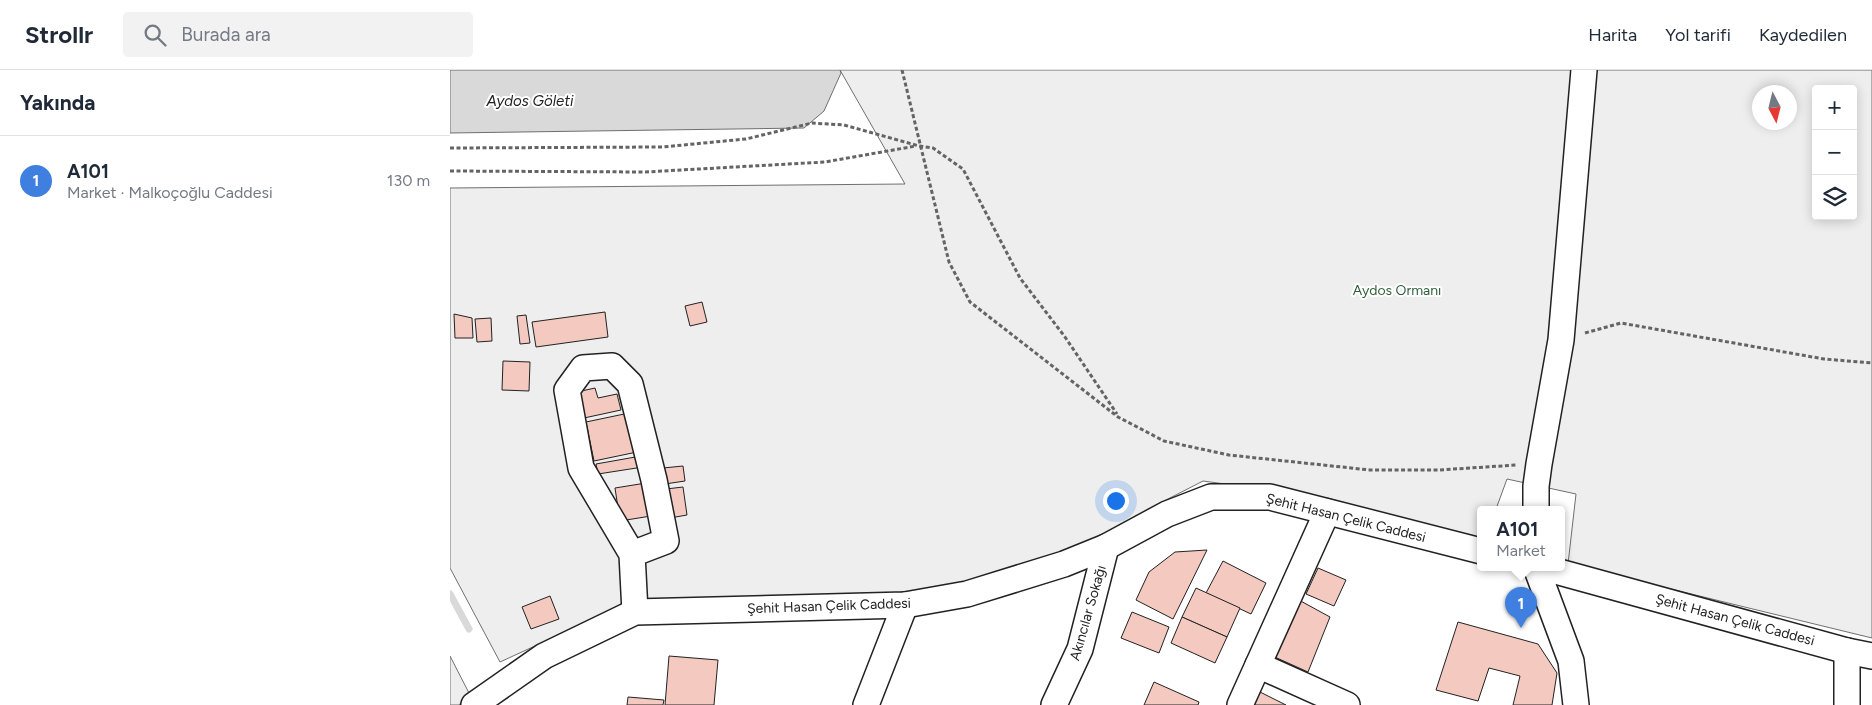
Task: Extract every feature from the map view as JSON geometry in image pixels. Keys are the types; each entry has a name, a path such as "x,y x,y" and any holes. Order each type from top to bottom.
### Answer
{"street":[{"path":"1536,506 1539,464 1561,340 1584,70"},
{"path":"632,554 666,541 654,480 630,384 612,366 583,368 567,390 581,468 632,554 635,612"},
{"name":"Şehit Hasan Çelik Caddesi","path":"476,704 544,656 635,612 906,605 966,594 1064,564 1106,547 1167,514 1211,497 1270,497 1477,550"},
{"path":"1240,705 1327,512"},
{"name":"Akıncılar Sokağı","path":"1054,705 1080,649 1106,547"},
{"path":"1537,571 1571,661 1576,705"},
{"name":"Şehit Hasan Çelik Caddesi","path":"1556,571 1847,651 1872,656"},
{"path":"866,705 906,605"},
{"path":"1847,651 1847,705"},
{"path":"1258,665 1347,705"}],"path":[{"path":"902,70 948,262 970,302 1118,417 1164,441 1238,456 1370,470 1439,470 1539,464"},
{"path":"450,148 662,147 746,139 812,123 844,125 919,146 933,148 963,169 1020,278 1065,337 1118,417"},
{"path":"450,171 645,172 825,162 919,146"},
{"path":"1561,340 1621,323 1824,359 1872,363"}],"green space":[{"name":"Aydos Ormanı","path":"840,70 1872,70 1872,638 1568,564 1576,494 1507,479 1497,506 1477,506 1477,541 1328,498 1203,481 1166,500 1101,541 1017,572 924,592 622,606 500,662 450,568 450,188 905,184"},
{"path":"450,656 469,693 459,705 450,705"}],"water":[{"name":"Aydos Göleti","path":"450,70 840,70 841,73 824,111 804,128 450,133"}],"building":[{"path":"702,302 707,322 690,326 685,306"},
{"path":"605,312 608,337 536,347 532,322"},
{"path":"454,314 472,318 473,338 455,338"},
{"path":"526,315 530,343 520,344 517,316"},
{"path":"491,318 492,341 477,342 475,319"},
{"path":"503,361 530,362 529,391 502,390"},
{"path":"595,388 598,398 617,394 621,410 584,418 577,392"},
{"path":"629,413 637,452 594,461 586,422"},
{"path":"641,456 643,467 598,474 596,464"},
{"path":"683,466 685,481 665,484 663,468"},
{"path":"646,483 651,516 620,521 615,488"},
{"path":"683,487 687,515 670,518 666,489"},
{"path":"1207,550 1173,619 1136,600 1149,572 1175,552"},
{"path":"1223,561 1266,583 1251,614 1206,593"},
{"path":"1318,568 1346,580 1334,606 1306,594"},
{"path":"1196,588 1240,608 1227,637 1182,617"},
{"path":"550,596 559,619 531,629 522,607"},
{"path":"1297,599 1330,617 1308,672 1268,654"},
{"path":"1132,612 1169,627 1159,653 1121,638"},
{"path":"1182,617 1227,637 1215,663 1171,643"},
{"path":"1458,622 1538,644 1557,673 1552,705 1513,705 1520,676 1489,668 1478,701 1436,690"},
{"path":"669,656 718,660 714,705 665,705"},
{"path":"1154,682 1199,702 1198,705 1144,705"},
{"path":"1256,690 1286,705 1249,705"},
{"path":"628,697 664,700 663,705 627,705"}],"waterway":[{"path":"450,594 469,629"}],"place":[{"name":"A101","path":"1521,628"}]}
